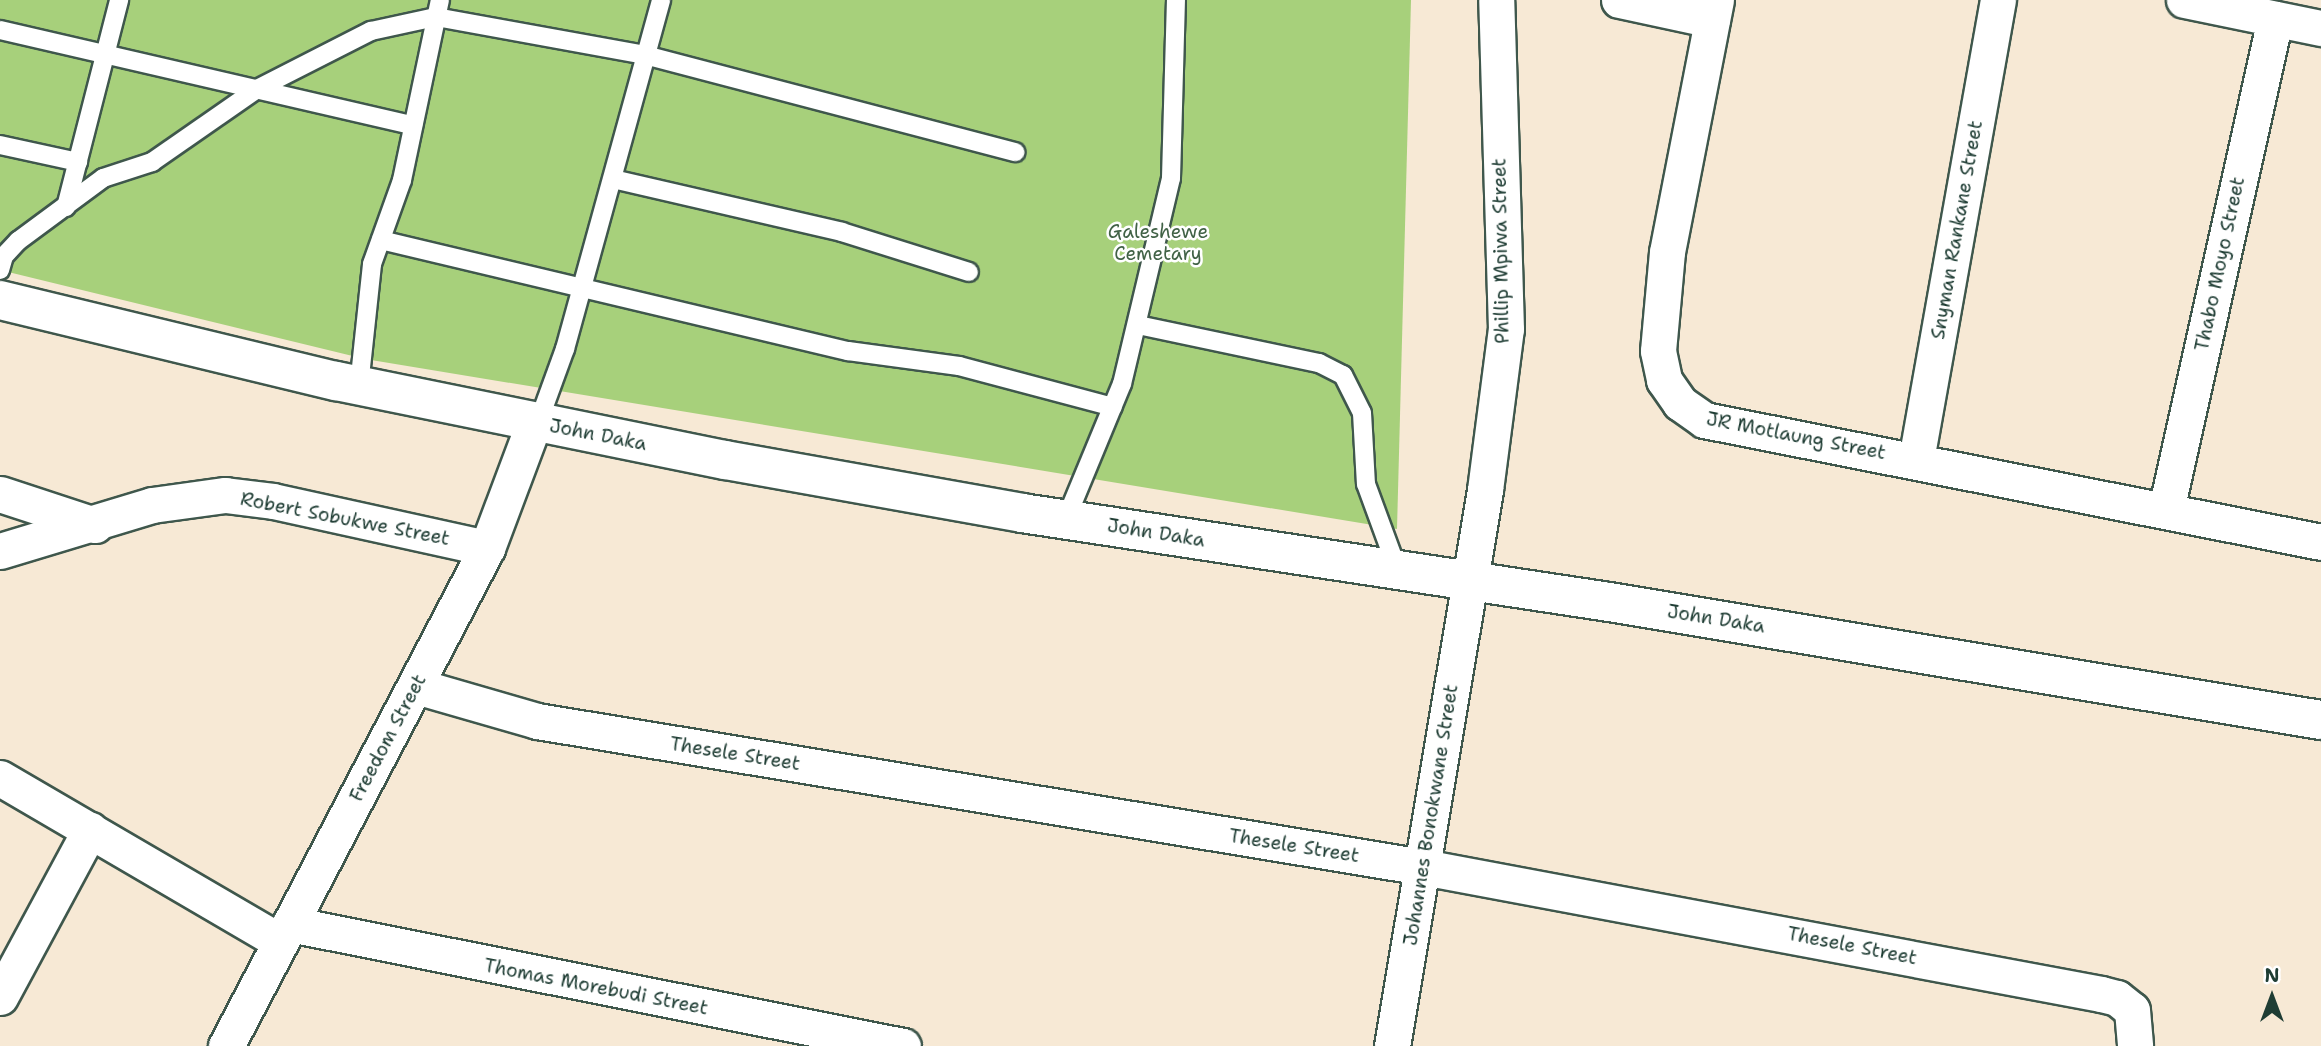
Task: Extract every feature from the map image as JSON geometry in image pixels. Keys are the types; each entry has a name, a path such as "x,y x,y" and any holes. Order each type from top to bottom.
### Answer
{"street":[{"name":"Phillip Mpiwa Street","path":"1469,583 1496,423 1506,329 1496,0"},
{"path":"1619,0 1714,10"},
{"name":"Snyman Rankane Street","path":"1916,460 1998,0"},
{"path":"2184,0 2321,28"},
{"name":"JR Motlaung Street","path":"1714,10 1668,252 1658,351 1664,380 1680,403 1704,421 1916,460 2321,542"},
{"name":"Thabo Moyo Street","path":"2166,510 2275,19"},
{"name":"John Daka","path":"0,300 359,386 536,423 1066,519 1469,583 1622,604 2321,720"},
{"name":"Freedom Street","path":"226,1046 487,548 536,423"},
{"path":"0,495 95,525"},
{"name":"Robert Sobukwe Street","path":"0,551 95,525 152,505 225,495 273,501 487,548"},
{"name":"Johannes Bonokwane Street","path":"1392,1046 1469,583"},
{"name":"Thesele Street","path":"416,686 562,726 1423,867 2102,994 2117,998 2132,1010 2135,1046"},
{"path":"0,778 90,831 285,933"},
{"path":"0,997 90,831"},
{"name":"Thomas Morebudi Street","path":"285,933 903,1046"}],"lane":[{"path":"66,207 119,0"},
{"path":"536,423 583,286 661,0"},
{"path":"1066,519 1113,407 1138,326 1171,178 1176,0"},
{"path":"359,386 366,297 381,240 402,180 438,8"},
{"path":"0,270 10,248 103,178 167,153 257,89 371,31 438,8 645,55 1016,152"},
{"path":"0,30 413,124"},
{"path":"0,145 78,162"},
{"path":"613,179 842,232 969,272"},
{"path":"381,240 860,354 959,366 1113,407"},
{"path":"1138,326 1319,363 1343,375 1362,413 1367,484 1398,571"}],"green space":[{"name":"Galeshewe Cemetary","path":"0,0 1411,0 1397,529 365,359 0,270"}]}
